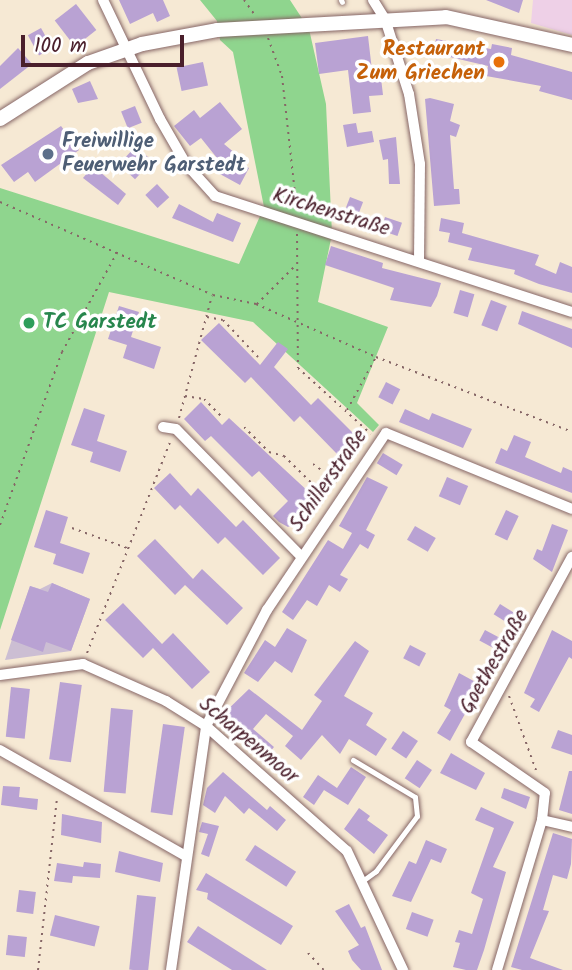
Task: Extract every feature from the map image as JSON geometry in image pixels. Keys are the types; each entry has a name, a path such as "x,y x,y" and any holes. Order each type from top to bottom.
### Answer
{"street":[{"name":"Kirchenstraße","path":"103,0 130,48 174,144 215,195 572,312"},
{"path":"373,0 385,19 409,94 420,164 419,260"},
{"path":"0,119 67,72 130,48 263,25 446,18 488,23 572,45"},
{"path":"163,427 176,429 301,556"},
{"name":"Schillerstraße","path":"170,970 184,856 206,726 245,647 301,556 386,433 572,509"},
{"name":"Goethestraße","path":"545,793 471,742 505,685 572,557"},
{"path":"0,675 83,664"},
{"name":"Scharpenmoor","path":"83,664 166,701 206,726 347,851 403,970"},
{"path":"0,750 59,780 184,856"},
{"path":"497,970 542,820 545,793"},
{"path":"542,820 572,827"}],"lane":[{"path":"353,760 415,797 416,816 376,871 362,881"}],"path":[{"path":"244,0 263,25 282,76 294,155 298,368 372,435 386,433"},
{"path":"0,202 118,250 213,295 256,304 376,357 572,432"},
{"path":"0,525 62,352 118,250"},
{"path":"256,304 296,265"},
{"path":"83,664 176,429 213,295"},
{"path":"206,317 223,320 258,357"},
{"path":"347,411 376,357"},
{"path":"184,396 204,399 221,416"},
{"path":"244,426 269,452 284,456 335,505"},
{"path":"313,464 347,488"},
{"path":"72,528 128,548"},
{"path":"505,685 545,793"},
{"path":"38,970 59,780"},
{"path":"308,953 324,970"}],"shaded area":[{"path":"533,0 572,0 572,35 531,23"},
{"path":"52,583 90,599 71,651 5,660 30,586 40,589"}],"green space":[{"path":"200,0 290,0 309,29 326,104 332,234 318,302 388,327 357,403 379,425 373,432 253,322 109,292 0,630 0,188 239,264 264,207 233,52 220,40 217,21"}],"building":[{"path":"119,0 163,0 170,16 157,22 153,13 130,24"},
{"path":"486,0 523,0 519,13"},
{"path":"76,4 96,30 75,47 55,21"},
{"path":"41,28 52,48 39,55 28,35"},
{"path":"368,36 373,79 381,78 383,95 369,96 371,112 353,114 348,70 319,74 315,43"},
{"path":"436,39 491,49 492,44 512,48 511,55 572,72 572,100 539,91 541,86 486,76 488,66 433,53"},
{"path":"18,48 32,64 0,89 0,66"},
{"path":"203,62 208,85 182,91 177,68"},
{"path":"90,81 98,99 78,103 72,89"},
{"path":"425,99 454,104 450,121 460,125 456,137 450,135 454,189 459,189 460,204 434,206"},
{"path":"220,102 242,129 224,144 236,154 232,160 249,168 240,185 209,168 217,158 201,138 190,146 174,126 194,110 200,118"},
{"path":"135,106 142,123 128,128 121,112"},
{"path":"356,123 358,133 372,131 374,142 347,147 343,125"},
{"name":"Freiwillige Feuerwehr Garstedt","path":"61,126 79,150 35,182 28,172 14,182 1,165"},
{"path":"396,137 400,184 389,184 388,159 383,160 379,140"},
{"path":"136,146 152,161 135,179 119,164"},
{"path":"93,166 126,194 118,205 83,178"},
{"path":"157,184 169,197 158,208 145,195"},
{"path":"350,197 363,202 356,221 343,216"},
{"path":"179,204 213,222 217,213 241,223 233,242 172,218"},
{"path":"385,217 402,223 397,236 380,230"},
{"path":"441,218 464,223 462,233 539,255 535,265 556,274 560,262 572,267 572,293 514,274 515,270 468,260 472,248 448,242 450,233 439,231"},
{"path":"331,246 383,263 382,268 441,283 437,296 431,307 390,300 394,288 325,265"},
{"path":"460,290 474,294 468,317 453,313"},
{"path":"491,300 507,306 497,331 481,325"},
{"path":"119,306 139,312 131,337 161,347 154,369 123,358 127,345 108,339"},
{"path":"522,311 572,329 572,348 518,324"},
{"path":"219,323 260,365 278,342 288,349 274,367 311,405 318,398 356,436 337,454 300,416 294,422 251,377 245,383 201,340"},
{"path":"386,382 400,389 393,404 378,397"},
{"path":"201,402 222,425 229,418 311,494 306,499 313,507 303,522 288,527 279,522 273,516 288,501 259,471 252,477 211,436 205,441 184,419"},
{"path":"84,408 105,415 97,441 127,451 120,472 90,462 93,452 71,445"},
{"path":"405,409 429,420 432,413 472,429 463,448 399,422"},
{"path":"514,435 531,442 525,457 561,473 563,467 572,471 572,493 495,463 501,448 507,451"},
{"path":"383,453 403,465 397,475 377,463"},
{"path":"170,473 191,496 198,488 236,527 243,520 280,558 263,575 225,537 218,544 180,505 175,510 154,488"},
{"path":"367,477 388,487 366,530 375,535 368,549 360,544 340,575 348,579 340,592 329,585 317,606 307,600 293,620 282,612 328,540 343,549 352,533 339,526"},
{"path":"447,477 468,486 460,505 439,496"},
{"path":"46,510 68,517 60,543 90,553 83,574 53,564 56,554 34,547"},
{"path":"506,510 519,516 507,540 495,534"},
{"path":"552,524 568,530 552,572 533,559 537,549 542,551"},
{"path":"415,526 436,538 428,552 407,540"},
{"path":"155,539 193,579 202,569 243,608 227,625 185,585 175,595 137,556"},
{"path":"52,583 90,599 71,651 46,642 43,652 11,640 30,586 48,592"},
{"path":"123,603 162,644 173,633 210,672 192,689 153,648 143,658 105,620"},
{"path":"500,604 524,619 517,629 494,614"},
{"path":"287,628 307,640 292,673 275,661 258,682 244,673 265,640 275,647"},
{"path":"485,630 511,644 506,655 479,641"},
{"path":"552,630 572,641 572,659 569,657 539,712 530,707 535,699 524,693"},
{"path":"355,641 369,651 344,696 373,713 366,725 387,739 376,756 349,739 340,754 322,735 301,760 285,746 293,736 266,714 253,729 274,747 263,760 220,717 249,689 302,730 322,701 314,695"},
{"path":"410,645 426,653 419,667 403,658"},
{"path":"459,673 481,685 450,741 437,733 451,710 444,706"},
{"path":"60,682 82,685 71,762 49,759"},
{"path":"11,687 30,689 25,739 6,737"},
{"path":"111,708 133,710 126,794 104,792"},
{"path":"163,724 185,727 172,815 151,812"},
{"path":"558,730 572,735 572,755 551,748"},
{"path":"403,731 418,741 406,758 391,748"},
{"path":"451,753 485,773 476,790 440,773"},
{"path":"417,760 432,770 420,788 405,778"},
{"path":"351,767 366,777 348,805 324,790 314,805 303,797 318,775 337,788"},
{"path":"569,771 572,771 572,814 559,810"},
{"path":"223,772 267,810 270,806 286,820 277,831 249,808 244,814 225,796 215,813 203,805 207,788"},
{"path":"3,786 20,787 19,797 38,799 37,810 1,805"},
{"path":"504,788 530,797 526,809 501,798"},
{"path":"481,807 514,822 493,867 506,872 484,950 477,970 466,970 453,967 460,943 455,942 459,930 472,934 483,899 471,893 494,828 475,820"},
{"path":"359,808 370,816 367,820 388,835 374,854 344,829"},
{"path":"62,814 102,822 101,843 61,835"},
{"path":"202,822 219,826 209,857 201,854 208,834 199,832"},
{"path":"553,833 572,839 571,864 567,879 553,875 543,910 549,911 530,958 563,970 522,970 511,967"},
{"path":"426,840 447,849 441,863 431,859 411,902 392,896 409,861 416,864"},
{"path":"255,845 296,872 286,887 245,860"},
{"path":"119,851 163,863 160,882 115,872"},
{"path":"84,862 101,864 100,878 73,876 72,883 54,881 57,863 83,867"},
{"path":"206,873 293,926 281,945 207,899 208,893 196,890"},
{"path":"19,890 36,892 33,914 16,912"},
{"path":"137,895 156,897 148,970 129,970"},
{"path":"349,904 361,928 365,926 382,970 361,970 352,960 348,951 359,945 335,911"},
{"path":"412,912 434,920 427,937 406,929"},
{"path":"55,915 100,926 95,947 50,935"},
{"path":"198,926 267,970 232,970 187,942"},
{"path":"8,935 27,937 25,957 6,955"}],"place":[{"name":"Restaurant Zum Griechen","path":"499,62"},
{"name":"Freiwillige Feuerwehr Garstedt","path":"48,154"},
{"name":"TC Garstedt","path":"29,323"}]}
